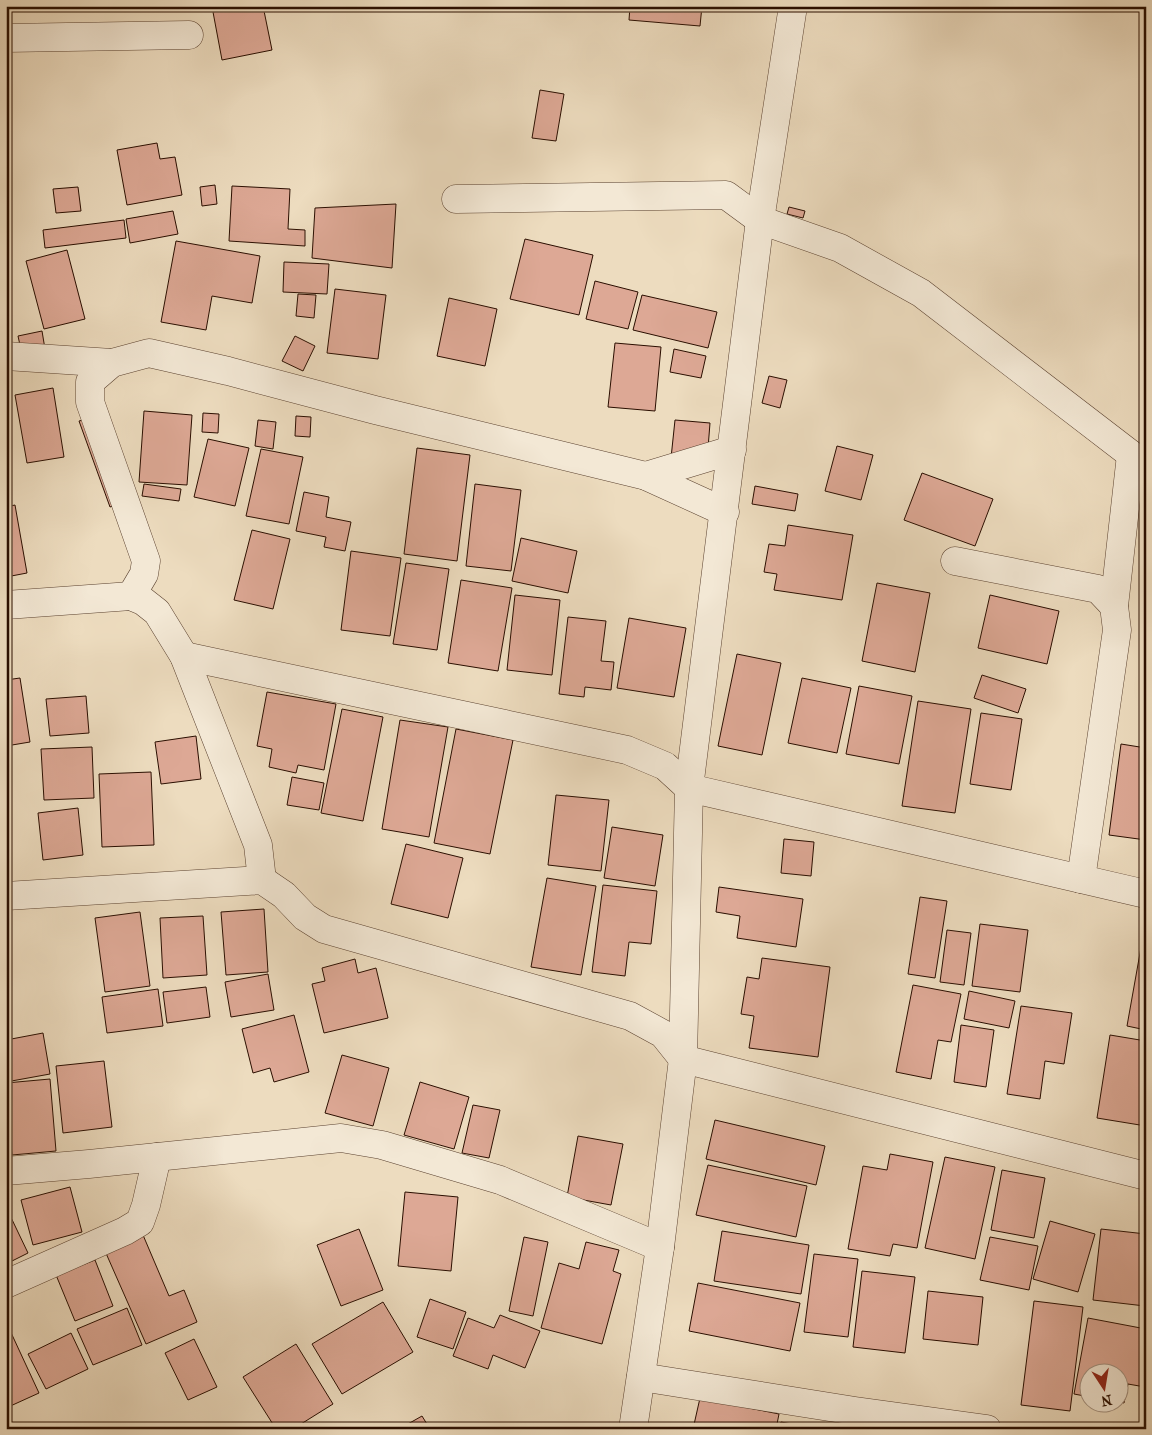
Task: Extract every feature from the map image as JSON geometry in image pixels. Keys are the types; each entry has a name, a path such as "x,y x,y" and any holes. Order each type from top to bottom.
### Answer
{"street":[{"path":"633,1429 660,1246 683,1060 689,788 760,220 793,6"},
{"path":"6,38 189,35"},
{"path":"456,199 726,195 760,220 840,248 921,293 1139,460 1114,606 1117,630 1081,879"},
{"path":"6,356 112,363 150,353 646,476 725,512"},
{"path":"112,363 90,382 90,402 146,561 144,574 131,596"},
{"path":"646,476 732,450"},
{"path":"955,561 1098,589 1114,606"},
{"path":"6,605 131,596 142,601 157,612 184,656 258,844 262,880"},
{"path":"184,656 627,750 665,766 689,788 1146,894"},
{"path":"6,896 262,880 284,895 305,917 324,929 630,1016 662,1034 683,1060 1146,1176"},
{"path":"6,1171 341,1138 382,1145 500,1180 660,1246"},
{"path":"6,1284 125,1231 140,1222 146,1205 157,1157"},
{"path":"641,1377 855,1411 987,1429"}],"building":[{"path":"240,6 263,6 272,50 222,60 213,12"},
{"path":"630,6 702,6 700,26 629,20"},
{"path":"540,90 564,94 556,141 532,138"},
{"path":"157,143 160,159 175,157 182,195 127,205 117,150"},
{"path":"215,185 217,204 202,206 200,187"},
{"path":"232,186 290,189 288,229 305,230 305,246 229,241"},
{"path":"78,187 81,211 56,213 53,189"},
{"path":"396,204 392,268 312,258 315,208"},
{"path":"789,207 805,211 803,218 787,214"},
{"path":"173,211 178,234 130,243 126,219"},
{"path":"124,220 126,238 45,248 43,230"},
{"path":"525,239 593,255 579,315 510,299"},
{"path":"176,241 260,256 252,303 212,296 206,330 161,322"},
{"path":"67,250 85,319 44,329 26,261"},
{"path":"284,262 329,264 327,294 283,292"},
{"path":"595,281 638,292 628,329 586,319"},
{"path":"335,289 386,295 378,359 327,353"},
{"path":"298,294 316,295 314,318 296,316"},
{"path":"642,295 717,312 708,348 633,330"},
{"path":"449,298 497,309 485,366 437,356"},
{"path":"42,331 46,355 23,359 18,336"},
{"path":"295,336 315,346 303,371 282,361"},
{"path":"615,343 661,347 655,411 608,407"},
{"path":"674,349 706,356 701,378 670,372"},
{"path":"769,376 787,380 780,408 762,403"},
{"path":"53,388 64,457 27,463 15,395"},
{"path":"144,411 192,415 187,485 139,482"},
{"path":"203,413 219,414 218,433 202,432"},
{"path":"296,416 311,417 310,437 295,436"},
{"path":"95,417 122,503 110,507 79,421"},
{"path":"258,420 276,422 273,449 255,446"},
{"path":"675,420 710,423 707,461 671,458"},
{"path":"208,439 249,448 235,506 194,497"},
{"path":"837,446 873,455 861,500 825,491"},
{"path":"417,448 470,455 457,561 404,554"},
{"path":"261,449 303,457 289,524 246,516"},
{"path":"922,473 993,499 975,546 904,520"},
{"path":"144,484 181,489 179,501 142,496"},
{"path":"475,484 521,490 511,571 466,566"},
{"path":"755,486 798,494 795,511 752,504"},
{"path":"304,492 329,497 326,517 351,522 345,551 324,547 326,537 296,531"},
{"path":"15,505 27,573 6,577 6,507"},
{"path":"788,525 853,535 842,600 774,590 777,574 764,572 769,544 785,546"},
{"path":"252,530 290,539 273,609 234,600"},
{"path":"521,538 577,551 568,593 512,581"},
{"path":"351,551 401,558 390,636 341,630"},
{"path":"406,563 449,569 437,650 393,644"},
{"path":"461,580 512,588 498,671 448,663"},
{"path":"877,583 930,593 915,672 862,661"},
{"path":"515,595 560,600 552,675 507,670"},
{"path":"990,595 1059,611 1047,664 978,648"},
{"path":"568,617 606,621 601,661 614,662 611,690 585,687 584,697 559,694"},
{"path":"629,618 686,628 674,697 617,688"},
{"path":"737,654 781,663 762,755 718,746"},
{"path":"982,675 1026,689 1018,713 974,698"},
{"path":"20,678 30,742 6,746 6,680"},
{"path":"802,678 851,688 837,753 788,743"},
{"path":"859,686 912,696 899,764 846,754"},
{"path":"267,692 336,704 324,770 298,765 296,773 269,767 272,749 257,746"},
{"path":"86,696 89,733 50,736 46,699"},
{"path":"918,701 971,709 955,813 902,806"},
{"path":"342,709 383,717 363,821 321,813"},
{"path":"981,713 1022,719 1011,790 970,784"},
{"path":"400,720 448,727 429,837 382,829"},
{"path":"456,729 513,740 490,854 434,843"},
{"path":"196,736 201,779 161,784 155,742"},
{"path":"1121,744 1146,748 1146,840 1109,835"},
{"path":"92,747 94,798 44,800 41,749"},
{"path":"151,772 154,845 102,847 99,774"},
{"path":"292,777 324,783 319,810 287,805"},
{"path":"556,795 609,800 601,871 548,865"},
{"path":"78,808 83,855 43,860 38,813"},
{"path":"612,827 663,835 655,886 604,878"},
{"path":"784,839 814,842 811,876 781,873"},
{"path":"406,844 463,858 448,918 391,904"},
{"path":"547,878 596,886 581,975 531,967"},
{"path":"603,885 657,891 651,944 629,942 625,976 592,972"},
{"path":"719,887 803,899 796,947 737,938 740,916 716,912"},
{"path":"920,897 947,901 935,978 908,974"},
{"path":"264,909 268,972 226,975 221,912"},
{"path":"140,912 150,986 105,992 95,918"},
{"path":"203,916 207,975 163,978 160,918"},
{"path":"980,924 1028,930 1020,992 972,986"},
{"path":"1146,925 1146,1030 1127,1026"},
{"path":"947,930 971,933 964,985 940,982"},
{"path":"762,958 830,967 818,1057 749,1048 754,1016 741,1014 747,977 759,979"},
{"path":"355,959 358,973 376,968 388,1018 324,1033 312,984 325,981 322,968"},
{"path":"268,974 274,1010 231,1017 225,982"},
{"path":"913,985 961,994 951,1042 938,1040 931,1079 896,1072"},
{"path":"206,987 210,1017 167,1023 163,992"},
{"path":"158,989 163,1026 107,1033 102,997"},
{"path":"969,991 1015,1001 1009,1028 964,1019"},
{"path":"1021,1006 1072,1013 1064,1064 1045,1061 1040,1099 1007,1094"},
{"path":"294,1015 309,1072 274,1082 270,1068 253,1073 242,1029"},
{"path":"961,1025 994,1030 986,1087 954,1082"},
{"path":"43,1033 50,1074 6,1082 6,1040"},
{"path":"1110,1035 1146,1041 1146,1126 1097,1118"},
{"path":"342,1055 389,1068 373,1126 325,1113"},
{"path":"104,1061 112,1127 63,1133 56,1066"},
{"path":"50,1079 56,1151 12,1155 6,1083"},
{"path":"420,1082 469,1097 454,1149 404,1135"},
{"path":"473,1105 500,1110 489,1158 462,1153"},
{"path":"715,1120 825,1146 816,1185 706,1159"},
{"path":"578,1136 623,1144 611,1205 567,1197"},
{"path":"890,1154 933,1162 917,1248 893,1244 890,1256 848,1249 863,1166 887,1170"},
{"path":"945,1157 995,1167 975,1259 925,1248"},
{"path":"708,1165 807,1186 796,1237 696,1215"},
{"path":"1002,1170 1045,1178 1034,1238 991,1230"},
{"path":"70,1187 82,1232 33,1245 21,1200"},
{"path":"405,1192 458,1197 451,1271 398,1266"},
{"path":"6,1207 28,1253 6,1264"},
{"path":"1050,1221 1095,1234 1078,1292 1033,1279"},
{"path":"359,1229 383,1290 341,1306 317,1245"},
{"path":"1101,1229 1146,1234 1145,1306 1093,1300"},
{"path":"722,1231 809,1245 801,1294 714,1281"},
{"path":"143,1235 169,1296 184,1290 197,1322 146,1344 105,1251"},
{"path":"524,1237 548,1242 533,1316 509,1311"},
{"path":"990,1237 1038,1246 1029,1290 980,1280"},
{"path":"586,1242 619,1250 613,1271 621,1274 602,1344 541,1328 559,1263 579,1269"},
{"path":"814,1254 858,1259 848,1337 804,1332"},
{"path":"95,1260 113,1306 75,1321 56,1275"},
{"path":"862,1271 915,1277 905,1353 853,1347"},
{"path":"698,1283 800,1303 790,1351 689,1331"},
{"path":"928,1291 983,1297 978,1345 923,1339"},
{"path":"430,1299 466,1312 453,1349 417,1337"},
{"path":"1034,1301 1083,1307 1070,1411 1021,1405"},
{"path":"383,1302 413,1352 342,1394 312,1344"},
{"path":"127,1308 142,1345 93,1365 77,1329"},
{"path":"500,1315 540,1331 525,1368 493,1355 488,1369 453,1356 468,1318 494,1328"},
{"path":"1088,1318 1146,1329 1145,1387 1130,1384 1130,1362 1080,1362 1080,1395 1074,1394"},
{"path":"6,1325 39,1393 6,1408"},
{"path":"71,1333 88,1369 46,1389 28,1354"},
{"path":"194,1339 217,1387 188,1400 165,1353"},
{"path":"296,1344 333,1404 293,1429 276,1429 243,1377"},
{"path":"700,1398 779,1414 776,1429 693,1429"},
{"path":"422,1416 430,1429 399,1429"},
{"path":"781,1422 819,1429 779,1429"}]}
